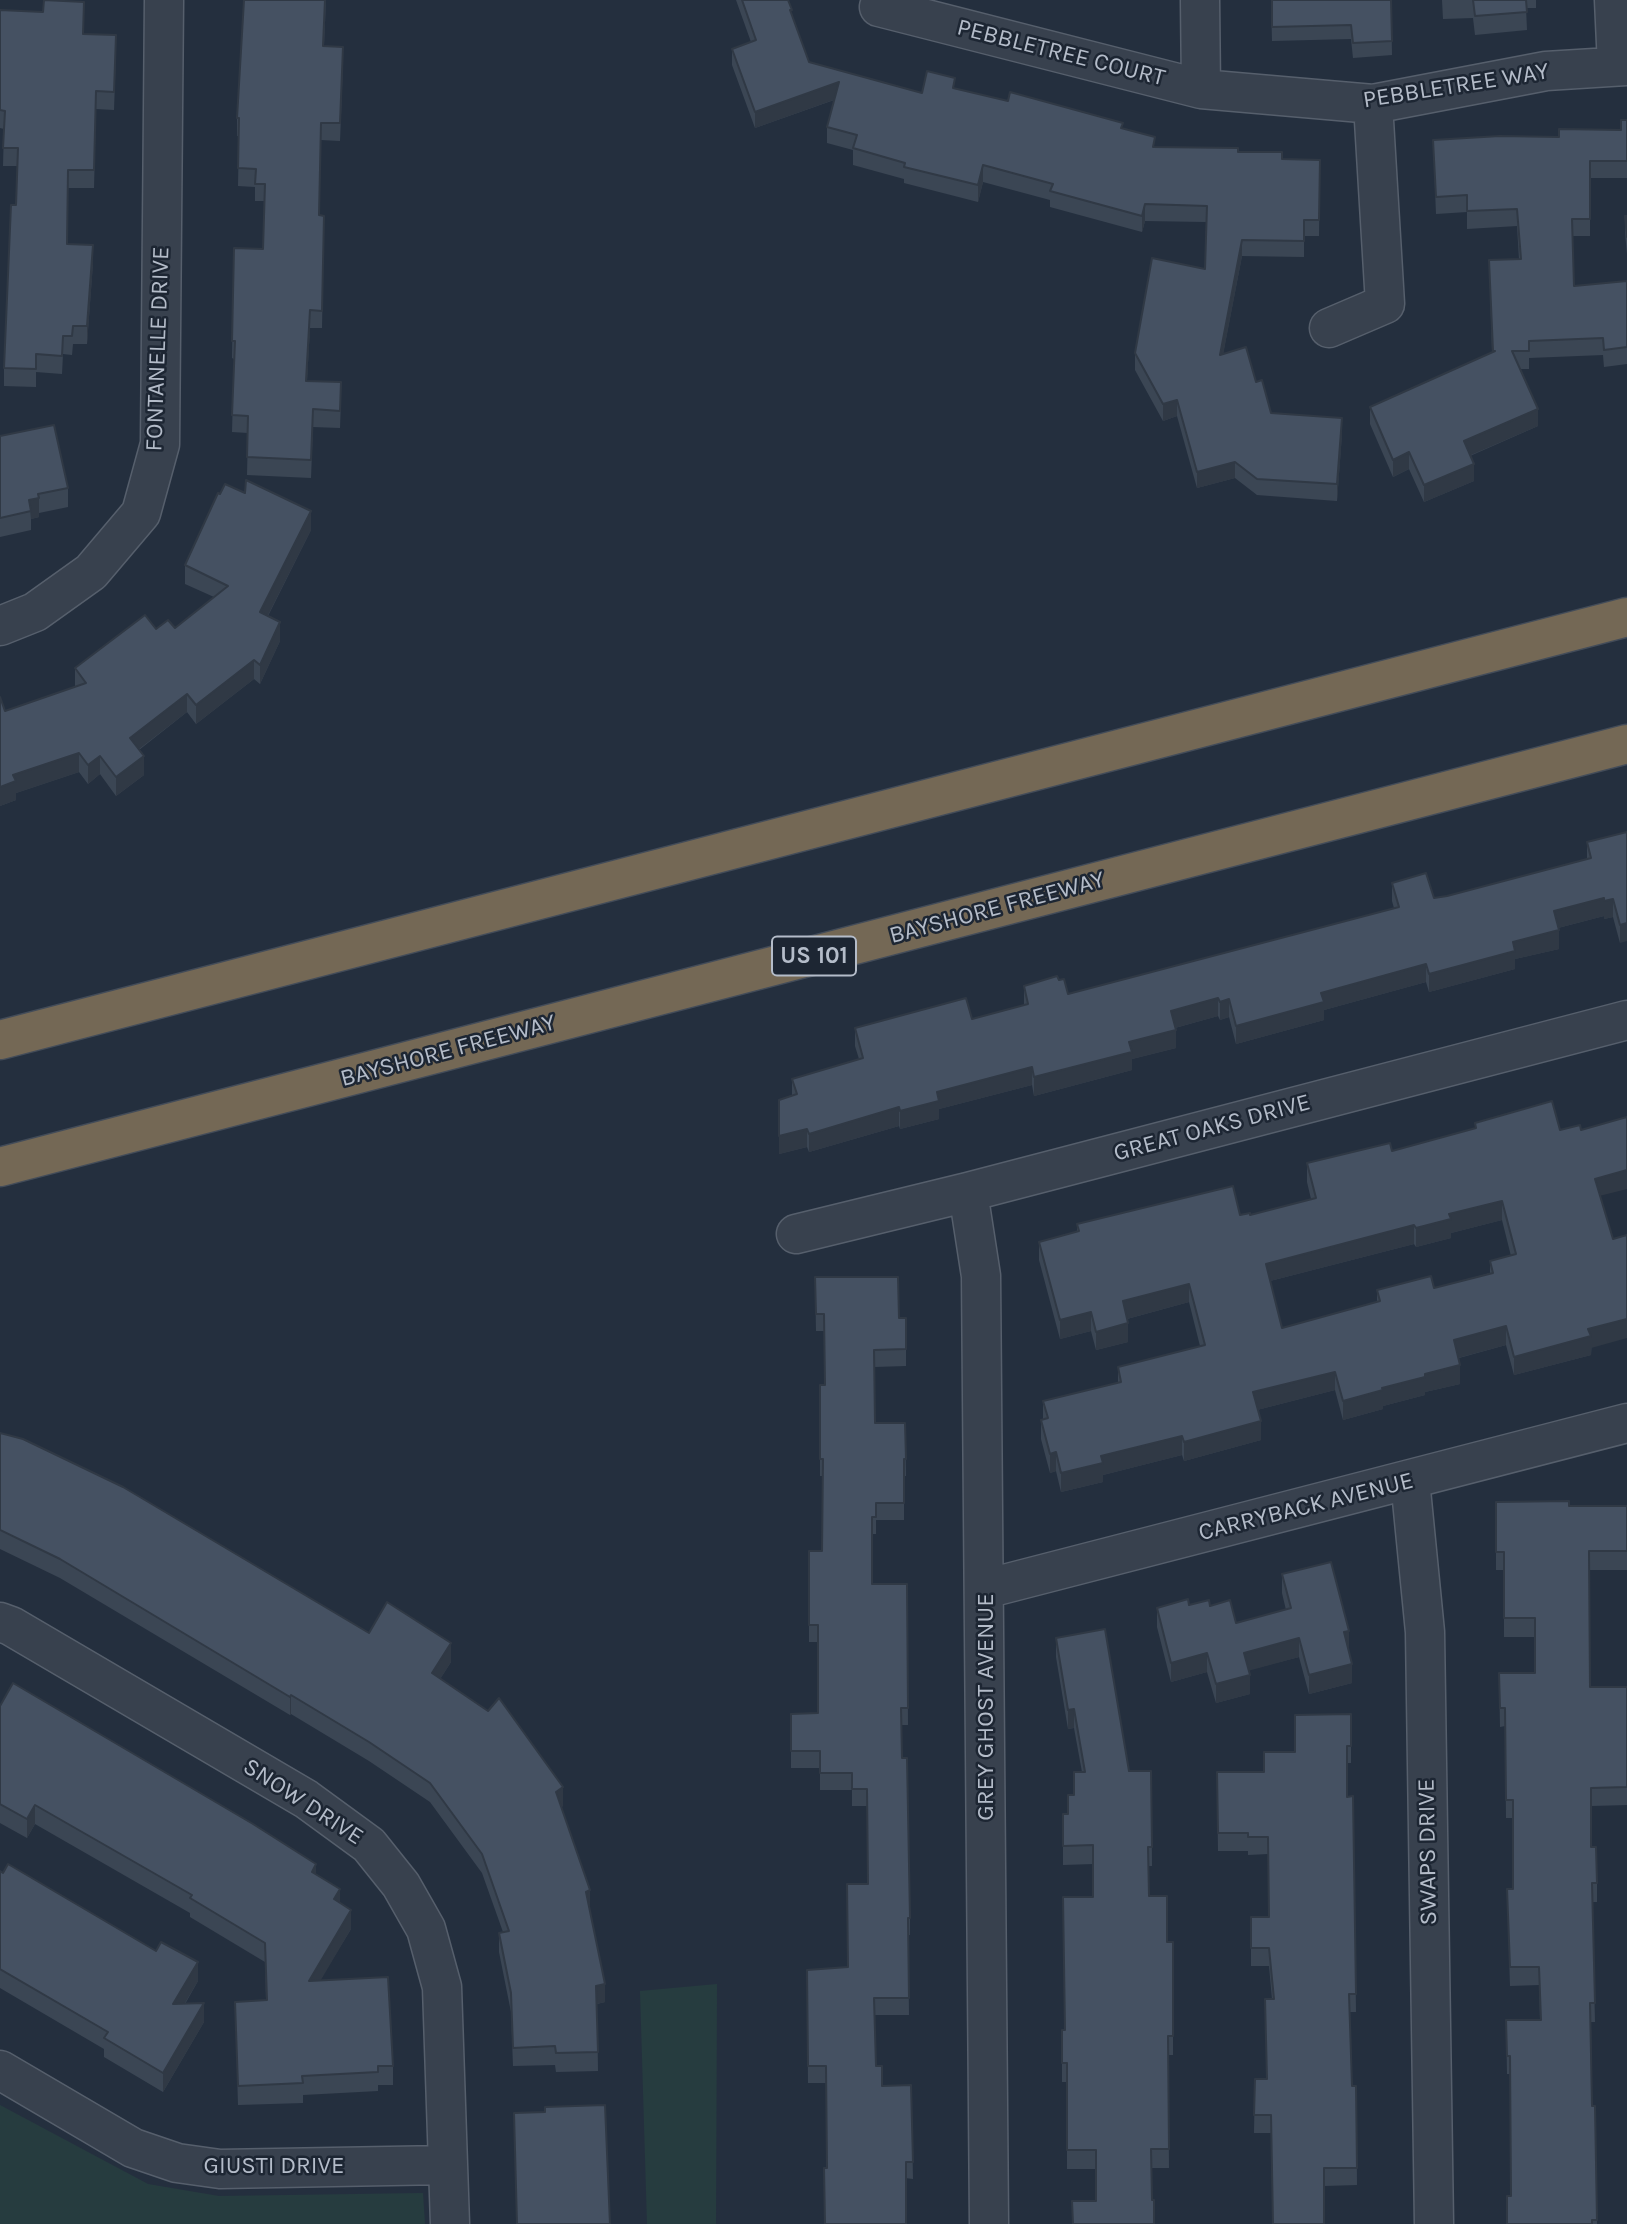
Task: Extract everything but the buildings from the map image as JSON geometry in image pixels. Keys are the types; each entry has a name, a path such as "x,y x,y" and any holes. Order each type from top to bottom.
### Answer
{"highway":[{"path":"0,1040 1627,617"},
{"name":"BAYSHORE FREEWAY","path":"0,1167 1627,744"}],"street":[{"name":"FONTANELLE DRIVE","path":"0,626 35,612 91,572 141,513 160,444 164,0"},
{"path":"1200,0 1201,89"},
{"path":"1614,0 1622,66"},
{"name":"PEBBLETREE COURT","path":"879,7 1201,89"},
{"name":"PEBBLETREE WAY","path":"1201,89 1373,104 1546,71 1622,66"},
{"path":"1329,328 1385,304 1373,104"},
{"name":"GREAT OAKS DRIVE","path":"796,1234 968,1192 1627,1020"},
{"name":"GREY GHOST AVENUE","path":"968,1192 981,1276 989,2224"},
{"name":"CARRYBACK AVENUE","path":"985,1589 1627,1423"},
{"name":"SWAPS DRIVE","path":"1410,1480 1425,1632 1434,2224"},
{"name":"SNOW DRIVE","path":"0,1622 306,1799 369,1845 401,1885 426,1929 442,1987 450,2224"},
{"name":"GIUSTI DRIVE","path":"0,2070 133,2148 177,2163 220,2169 446,2165"}],"green space":[{"path":"717,1984 716,2224 647,2224 640,1991"},
{"path":"0,2105 148,2184 219,2196 423,2193 425,2224 0,2224"}]}
